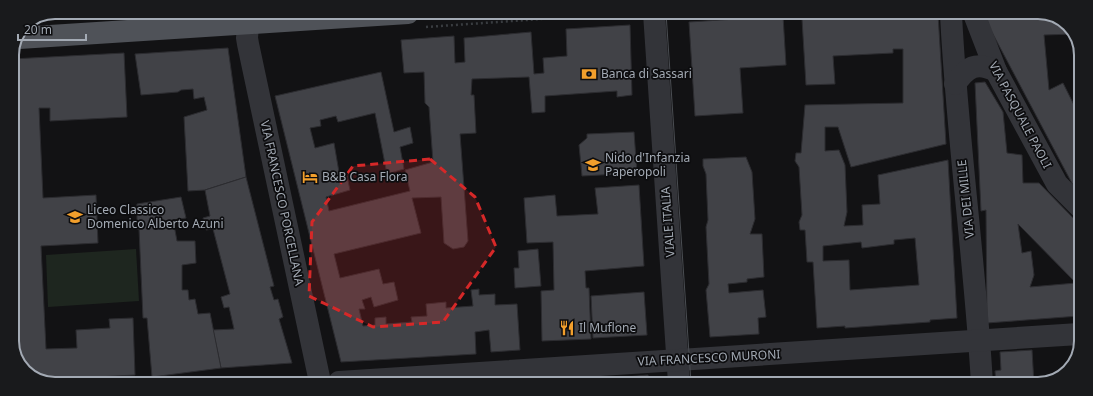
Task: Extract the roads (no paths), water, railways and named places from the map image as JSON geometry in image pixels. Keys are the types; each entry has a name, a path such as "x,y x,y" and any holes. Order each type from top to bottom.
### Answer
{"main road":[{"path":"24,38 238,19"}],"street":[{"name":"VIA FRANCESCO PORCELLANA","path":"249,19 248,44 319,377"},
{"name":"VIALE ITALIA","path":"654,19 679,377"},
{"name":"VIA DEI MILLE","path":"951,19 955,84 982,377"},
{"name":"VIA PASQUALE PAOLI","path":"976,19 996,71 1057,184 1074,201"},
{"path":"955,84 962,74 972,67 986,66 996,71"},
{"name":"VIA FRANCESCO MURONI","path":"416,377 1074,334"}],"tram line":[{"path":"666,19 691,377"}],"place":[{"name":"Banca di Sassari","path":"589,74"},
{"name":"Nido d'Infanzia Paperopoli","path":"593,165"},
{"name":"B&B Casa Flora","path":"310,177"},
{"name":"Liceo Classico Domenico Alberto Azuni","path":"75,217"},
{"name":"Il Muflone","path":"567,328"}]}
